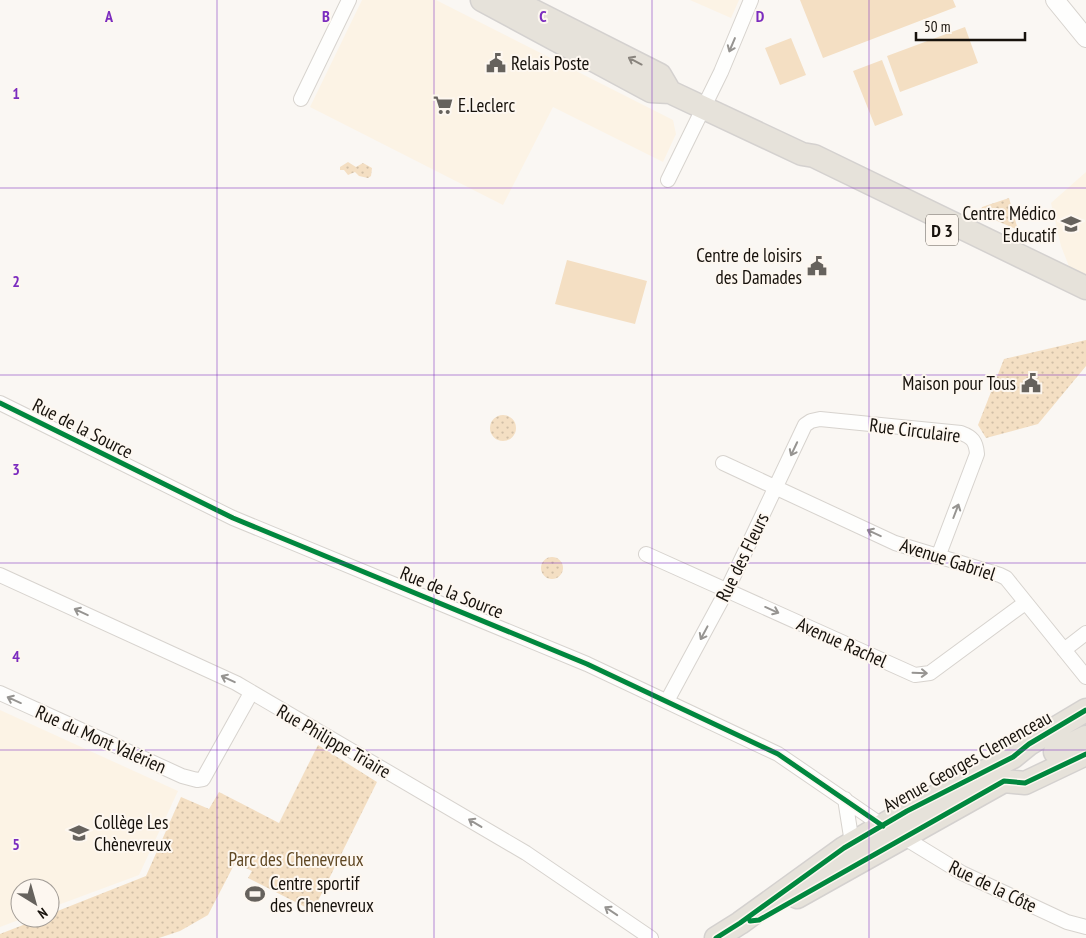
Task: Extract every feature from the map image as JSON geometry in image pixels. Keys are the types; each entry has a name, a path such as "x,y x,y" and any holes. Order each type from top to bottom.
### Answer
{"main road":[{"name":"D 3","path":"482,0 651,91 670,92 802,154 814,156 1086,288"},
{"name":"D 3","path":"513,0 660,75 670,92"},
{"name":"D 3","path":"802,154 810,165 1086,303"},
{"name":"Avenue Georges Clemenceau","path":"716,938 852,843 1013,757 1029,744 1086,710"},
{"path":"1013,757 1086,722"},
{"path":"1004,781 1086,737"},
{"name":"Avenue Georges Clemenceau","path":"740,923 759,920 1004,781 1025,783 1086,754"},
{"name":"Avenue Georges Clemenceau","path":"883,826 903,837"}],"street":[{"path":"301,99 349,0"},
{"path":"668,180 704,108 751,0"},
{"path":"1055,0 1086,38"},
{"name":"Rue de la Source","path":"0,403 233,518 587,664 778,754 883,826"},
{"name":"Rue des Fleurs","path":"667,701 727,590 805,425 820,419"},
{"name":"Rue Circulaire","path":"820,419 961,433 970,436 977,446 975,460 938,557"},
{"name":"Avenue Gabriel","path":"723,463 895,543 1006,578 1086,677"},
{"name":"Avenue Rachel","path":"646,554 915,675 930,674 1025,603"},
{"name":"Rue Philippe Triaire","path":"0,574 236,683 509,843 651,938"},
{"path":"1064,650 1086,633"},
{"name":"Rue du Mont Valérien","path":"0,693 182,776 196,780 203,779 251,693"},
{"path":"845,799 852,843"},
{"name":"Rue de la Côte","path":"903,837 962,873 1067,922 1086,928"}],"shaded area":[{"name":"E.Leclerc","path":"362,0 436,0 673,120 676,134 663,162 553,107 503,205 310,107"},
{"path":"690,0 739,0 731,18"},
{"name":"Centre Médico Educatif","path":"1086,172 1086,277 1070,269 1061,246 1051,203"},
{"name":"Collège Les Chènevreux","path":"0,710 178,791 139,875 60,904 60,878 10,878 10,923 0,927"}],"green space":[{"path":"800,0 953,0 956,7 823,58"},
{"path":"965,27 978,63 900,92 887,56"},
{"path":"791,38 806,75 780,85 765,48"},
{"path":"882,60 903,115 875,126 853,71"},
{"path":"348,162 356,167 363,163 372,168 371,176 368,178 359,176 355,172 348,175 344,170 340,170 340,167"},
{"path":"1009,198 1018,230 979,213 982,207"},
{"path":"567,260 647,281 635,324 555,304"},
{"path":"1086,340 1086,366 1038,424 986,438 978,425 1004,359"},
{"path":"503,415 512,419 516,428 512,437 503,441 494,437 490,428 494,419"},
{"path":"552,557 560,560 563,568 560,576 552,579 544,576 541,568 544,560"},
{"name":"Parc des Chenevreux","path":"318,745 377,782 313,911 248,878 252,871 235,863 208,915 180,931 159,938 0,938 0,934 15,928 60,928 60,910 146,876 181,797 209,809 219,792 279,823"}],"cycle path":[{"path":"0,403 233,518 587,664 778,754 883,826"},
{"path":"716,938 740,923 844,848 907,811 1013,757 1029,744 1086,710"},
{"path":"750,921 759,920 1004,781 1025,783 1086,754"}],"place":[{"name":"Relais Poste","path":"496,63"},
{"name":"E.Leclerc","path":"443,105"},
{"name":"Centre Médico Educatif","path":"1071,224"},
{"name":"Centre de loisirs des Damades","path":"817,266"},
{"name":"Maison pour Tous","path":"1031,383"},
{"name":"Collège Les Chènevreux","path":"79,833"},
{"name":"Centre sportif des Chenevreux","path":"255,894"}]}
